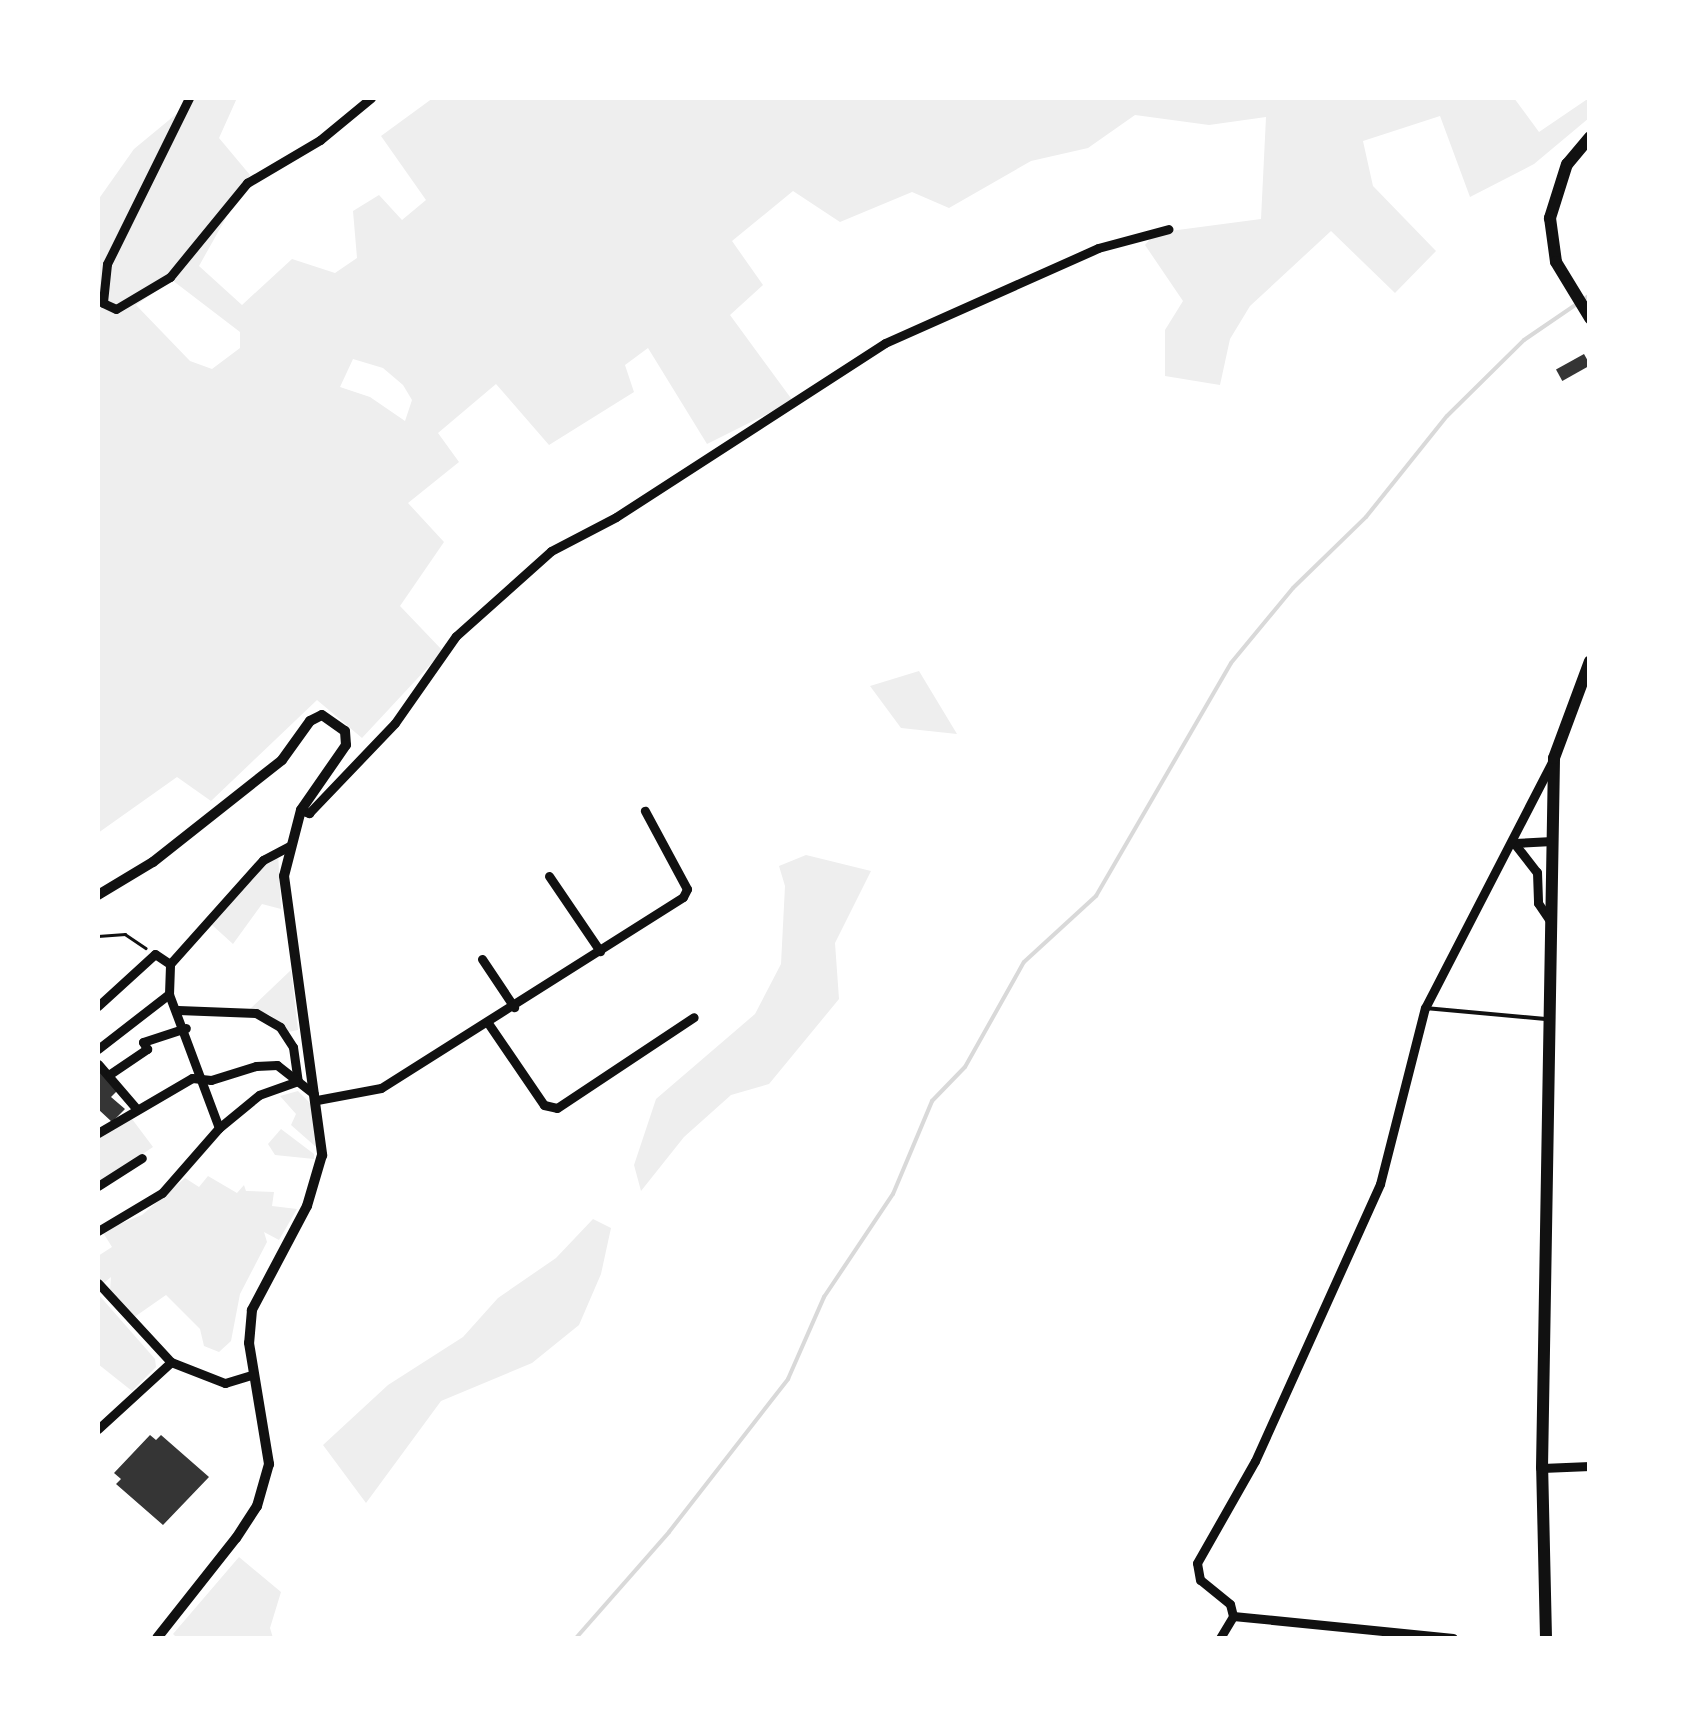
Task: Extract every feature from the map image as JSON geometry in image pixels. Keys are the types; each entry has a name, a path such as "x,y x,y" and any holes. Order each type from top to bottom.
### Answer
{"main road":[{"path":"1590,137 1555,192 1550,218 1556,262 1590,318"},
{"path":"1546,1638 1542,1468 1554,758 1590,661"}],"street":[{"path":"189,98 106,264 103,303 116,310 170,277 247,183 320,140 371,98"},
{"path":"301,810 309,813 395,723 456,636 551,551 616,517 885,343 1098,248 1169,229"},
{"path":"98,895 153,862 282,760 310,722 336,719 346,745 301,810 284,876 322,1164 252,1310 254,1374 270,1464 256,1506 156,1638"},
{"path":"1234,1616 1230,1604 1200,1580 1198,1563 1255,1461 1380,1184 1426,1008 1514,843 1554,758"},
{"path":"316,1098 381,1088 488,1024 687,889 645,812"},
{"path":"1514,843 1552,841"},
{"path":"1514,843 1537,872 1538,903 1551,922"},
{"path":"219,1128 202,1080 192,1067 186,1028 170,994 170,964 263,860 289,846"},
{"path":"548,876 600,951"},
{"path":"98,1006 155,954 170,964"},
{"path":"482,959 514,1007"},
{"path":"98,1048 170,994"},
{"path":"178,1010 256,1013 280,1027 293,1047 298,1081"},
{"path":"488,1024 544,1104 557,1108 694,1017"},
{"path":"110,1074 147,1049 143,1042 186,1028"},
{"path":"98,1064 135,1107"},
{"path":"98,1133 135,1107 192,1078 202,1080 276,1065 316,1098"},
{"path":"98,1231 162,1193 219,1128 259,1095 298,1081"},
{"path":"98,1186 142,1158"},
{"path":"98,1283 170,1362 225,1383 254,1374"},
{"path":"98,1429 170,1362"},
{"path":"1542,1468 1590,1466"},
{"path":"1220,1638 1234,1616"},
{"path":"1234,1616 1452,1638"}],"lane":[{"path":"1426,1008 1552,1020"}],"path":[{"path":"98,936 126,934 155,954"}],"shaded area":[{"path":"187,98 237,98 219,138 250,175 199,266 242,305 292,259 335,273 357,258 353,211 379,195 402,220 426,200 381,136 433,98 1514,98 1539,132 1589,98 1589,118 1534,164 1470,197 1440,116 1363,141 1373,186 1436,251 1395,293 1331,231 1250,306 1230,339 1220,385 1165,376 1165,330 1183,301 1145,245 1155,233 1261,219 1266,117 1209,125 1135,115 1088,148 1031,161 949,208 912,192 840,222 793,191 732,241 763,285 730,315 793,401 707,444 648,348 625,365 634,392 549,445 496,384 438,433 459,462 408,503 444,542 400,606 443,651 362,738 317,700 211,801 177,777 98,833 98,200 134,149 180,111","holes":["172,280 240,332 240,348 212,369 190,361 136,305","353,359 383,368 403,385 412,400 405,421 370,397 340,387"]},
{"path":"919,671 957,734 901,728 870,686"},
{"path":"278,852 281,909 262,904 233,944 211,924"},
{"path":"806,855 871,871 835,943 839,999 769,1084 731,1095 684,1137 641,1191 634,1165 656,1099 755,1014 781,964 785,886 779,866"},
{"path":"291,970 298,1030 288,1032 270,1015 250,1009"},
{"path":"298,1091 312,1105 316,1147 291,1125 296,1114 280,1096"},
{"path":"132,1119 153,1147 98,1184 98,1139"},
{"path":"281,1129 314,1154 314,1159 275,1155 268,1144"},
{"path":"208,1176 237,1193 244,1185 246,1191 274,1192 272,1206 297,1209 279,1240 264,1232 267,1242 240,1294 231,1341 219,1352 204,1346 200,1329 166,1295 133,1318 110,1290 111,1277 104,1283 98,1276 98,1256 112,1247 102,1231 142,1215 185,1178 199,1187"},
{"path":"593,1219 611,1228 601,1274 579,1325 532,1363 441,1401 366,1503 323,1445 388,1385 463,1337 498,1298 556,1258"},
{"path":"98,1294 155,1359 156,1367 132,1391 98,1364"},
{"path":"239,1557 281,1592 270,1628 273,1638 177,1638 173,1634"}],"building":[{"path":"1584,354 1590,366 1562,381 1556,370"},
{"path":"98,1069 119,1089 111,1097 125,1109 112,1122 98,1109"},
{"path":"150,1435 156,1440 161,1435 209,1477 163,1525 116,1484 121,1479 114,1473"}],"waterway":[{"path":"576,1638 669,1532 788,1379 824,1297 893,1194 932,1101 965,1067 1024,962 1096,896 1231,663 1293,588 1366,517 1447,416 1524,340 1590,295"}]}
